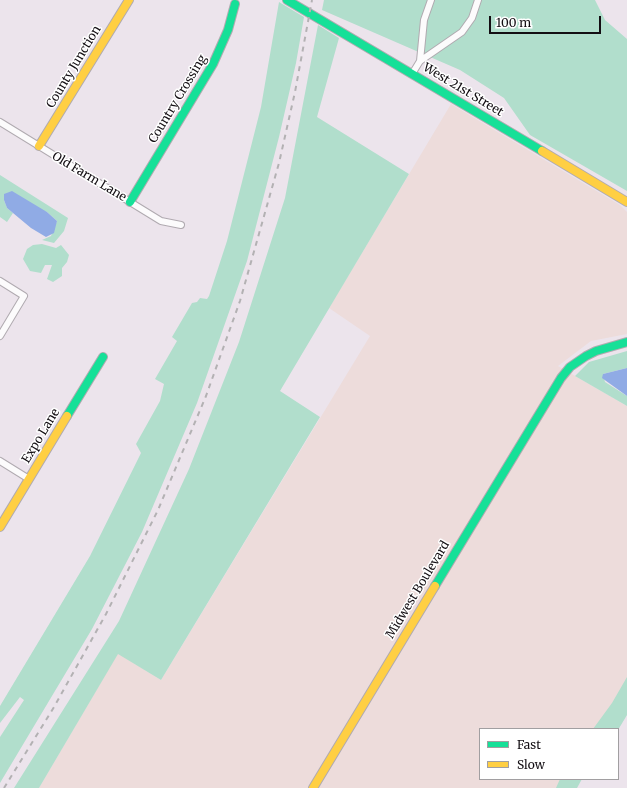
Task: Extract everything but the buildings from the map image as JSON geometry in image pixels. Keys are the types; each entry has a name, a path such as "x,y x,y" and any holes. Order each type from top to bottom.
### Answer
{"street":[{"name":"County Junction","path":"39,146 129,0"},
{"name":"West 21st Street","path":"287,0 627,202"},
{"path":"420,61 424,20 431,0"},
{"path":"412,74 420,61 460,34 472,18 478,0"},
{"name":"Country Crossing","path":"130,202 213,64 228,30 236,4"},
{"name":"Old Farm Lane","path":"0,122 161,221 180,225"},
{"path":"0,281 24,296 0,336"},
{"name":"Midwest Boulevard","path":"313,788 563,376 575,363 596,351 627,342"},
{"name":"Expo Lane","path":"0,527 103,357"},
{"path":"0,461 29,479"}],"shaded area":[{"path":"451,104 620,205 627,212 627,334 591,341 558,366 627,406 627,695 607,728 479,728 479,780 575,780 570,788 39,788 118,653 161,680 370,336 329,308"}],"green space":[{"path":"324,0 595,0 605,20 627,39 627,191 530,135 504,98 460,70 322,10"},
{"path":"279,2 304,17 296,63 279,137 247,261 197,403 142,532 92,629 0,783 0,737 24,700 20,697 0,723 0,706 90,556 141,453 136,444 160,401 164,384 155,379 177,341 172,337 192,303 197,302 200,298 207,299 209,296 227,241 261,107"},
{"path":"318,25 339,38 317,117 409,174 280,391 320,417 161,680 118,654 39,788 14,788 119,621 189,469 239,342 285,198"},
{"path":"0,175 68,218 64,231 54,243 42,240 51,236 57,221 47,212 4,200 7,208 13,213 7,222 0,217"},
{"path":"42,244 56,248 61,245 69,255 67,262 62,268 62,276 53,282 47,279 52,265 45,265 41,273 30,271 23,259 27,249 33,245"},
{"path":"627,351 627,368 603,374 605,382 627,396 627,406 575,376 589,362"},
{"path":"627,677 627,715 619,728 594,728 612,703"},
{"path":"560,780 581,780 577,788 556,788"}],"water":[{"path":"12,191 47,212 57,221 54,233 46,237 31,228 7,208 4,200 4,194"},
{"path":"627,368 627,396 602,378 603,374"}],"railway":[{"path":"4,788 54,707 106,614 158,510 206,396 240,301 279,163 295,92 312,0"}],"traffic: fast":[{"path":"287,0 542,151"},
{"path":"130,202 213,64 228,30 235,4"},
{"path":"435,586 561,378 570,367 586,356 596,351 627,342"},
{"path":"67,416 103,357"}],"traffic: slow":[{"path":"39,146 129,0"},
{"path":"542,151 627,202"},
{"path":"0,527 67,416"},
{"path":"313,788 435,586"}]}
